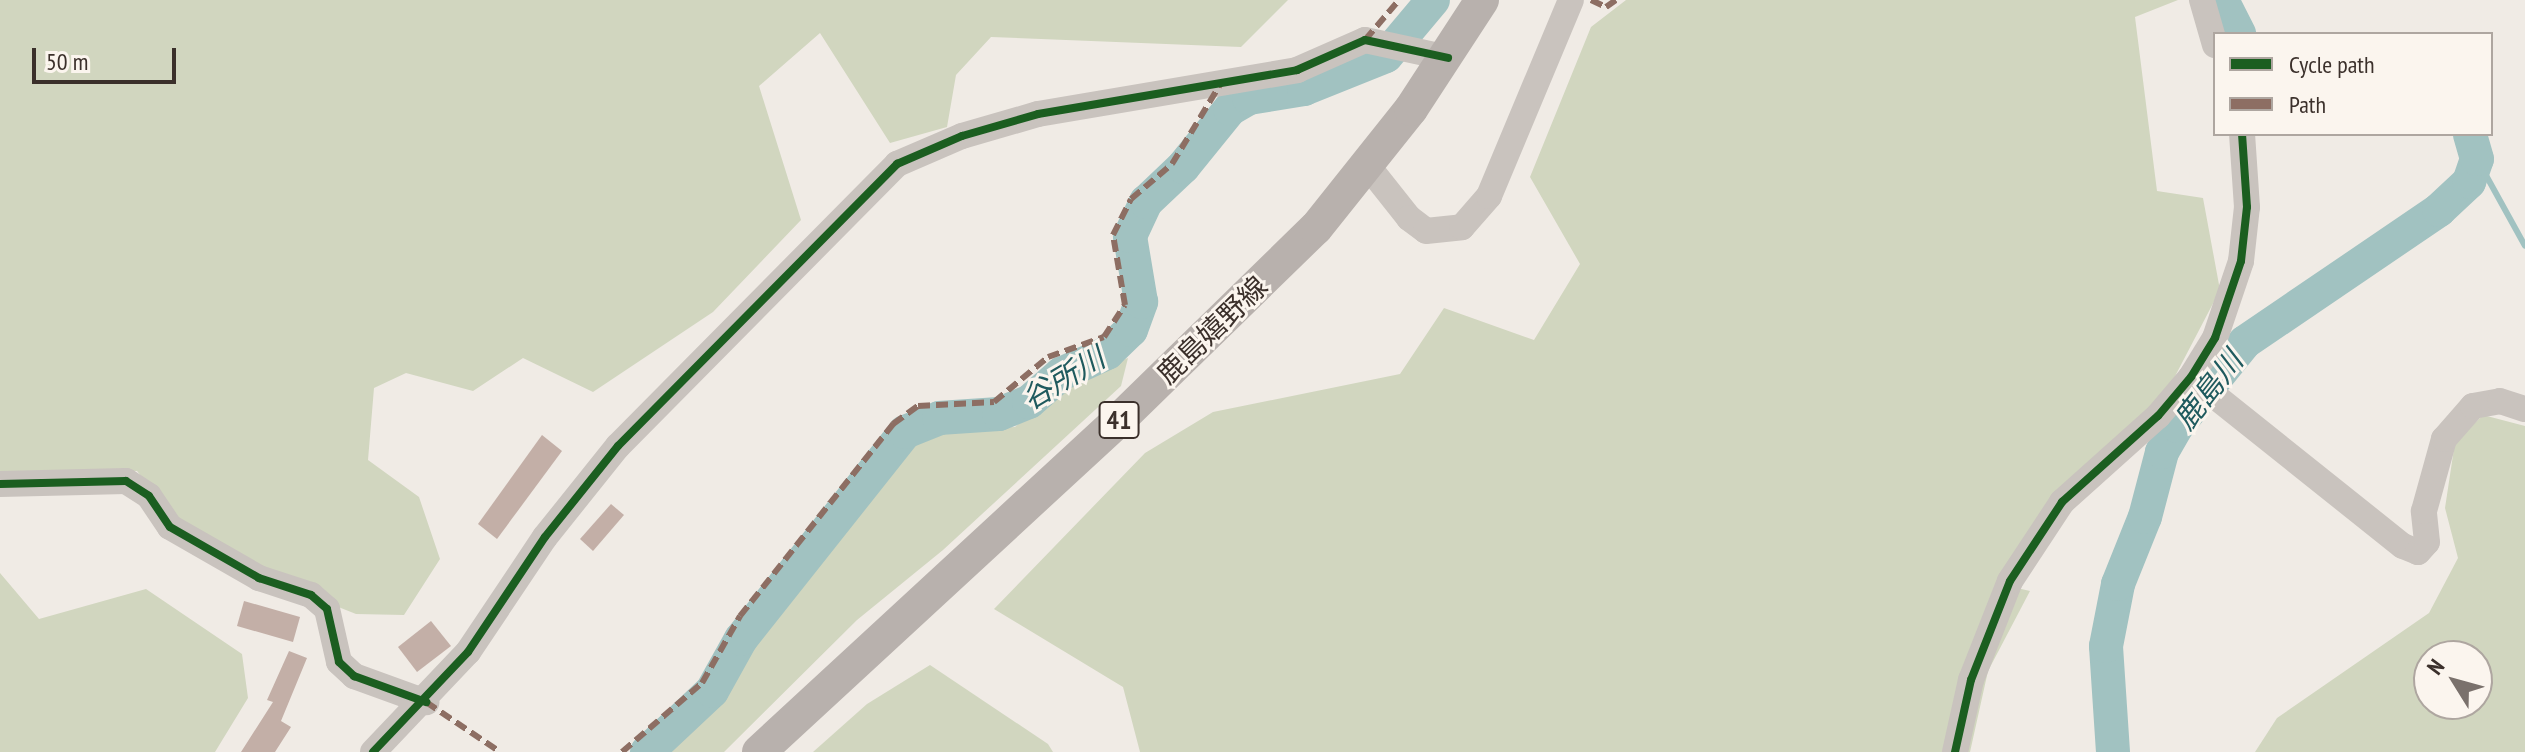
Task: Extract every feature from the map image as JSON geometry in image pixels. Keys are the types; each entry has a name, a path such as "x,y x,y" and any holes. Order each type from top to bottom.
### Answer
{"main road":[{"name":"鹿島嬉野線","path":"759,752 1203,339 1316,228 1448,58 1482,0"}],"street":[{"path":"1367,165 1409,218 1426,231 1462,227 1489,196 1571,0"},
{"path":"2202,0 2213,38"},
{"path":"373,752 426,702 618,446 897,164 962,136 1038,114 1297,70 1365,40 1448,58"},
{"path":"1955,752 1971,680 2010,581 2062,502 2158,416 2191,377 2215,338 2241,261 2247,207 2242,136"},
{"path":"2191,377 2403,546 2418,552 2427,542 2424,511 2444,439 2473,406 2500,401 2525,409"},
{"path":"0,484 126,481 149,496 170,527 259,578 311,595 327,609 339,662 354,676 426,702"}],"green space":[{"path":"0,0 1288,0 1241,47 991,37 956,75 947,127 890,143 820,33 759,86 801,220 713,312 593,392 523,358 473,391 406,373 374,388 368,460 419,497 440,559 404,615 356,614 243,569 179,523 137,471 0,476"},
{"path":"1626,0 2178,0 2135,17 2157,191 2203,198 2220,290 2160,405 2000,584 2030,591 1988,671 1970,752 1140,752 1123,687 994,609 1145,453 1213,412 1400,374 1444,308 1534,340 1580,264 1530,177 1591,27"},
{"path":"1128,358 1121,386 943,550 857,620 724,752 668,752 727,697 765,620 909,446 942,430 1015,427 1068,380"},
{"path":"2483,415 2525,426 2525,752 2255,752 2277,718 2429,613 2458,558 2445,508 2455,442"},
{"path":"0,573 39,619 146,589 242,654 248,698 215,752 0,752"},
{"path":"930,665 1048,744 1053,752 813,752 867,704"}],"building":[{"path":"542,435 562,451 497,539 478,524"},
{"path":"611,504 624,515 593,551 580,539"},
{"path":"244,601 300,617 293,642 237,626"},
{"path":"431,621 451,646 417,672 398,647"},
{"path":"289,651 307,658 281,721 291,727 275,752 241,752 273,702 267,700"}],"waterway":[{"name":"谷所川","path":"647,752 712,691 741,639 905,432 939,418 999,414 1029,402 1061,374 1107,353 1131,330 1141,302 1130,236 1146,202 1183,167 1230,109 1249,98 1304,89 1386,56 1433,0"},
{"name":"鹿島川","path":"2222,0 2238,32"},
{"name":"鹿島川","path":"2113,752 2106,646 2118,584 2145,517 2162,452 2177,426 2245,342 2439,210 2469,182 2477,159 2471,136"},
{"path":"2477,159 2525,246"}],"marked path":[{"path":"1365,40 1399,0"},
{"path":"1591,0 1606,7 1616,0"},
{"path":"622,752 702,683 740,616 893,424 918,406 994,402 1048,357 1104,337 1125,305 1113,235 1131,199 1172,164 1221,83"},
{"path":"426,702 500,752"}],"cycle path":[{"path":"373,752 468,652 545,537 618,446 897,164 962,136 1038,114 1297,70 1365,40 1448,58"},
{"path":"1955,752 1971,680 2010,581 2062,502 2158,416 2191,377 2215,338 2241,261 2247,207 2242,136"},
{"path":"0,484 126,481 149,496 170,527 259,578 311,595 327,609 339,662 354,676 426,702"}]}
